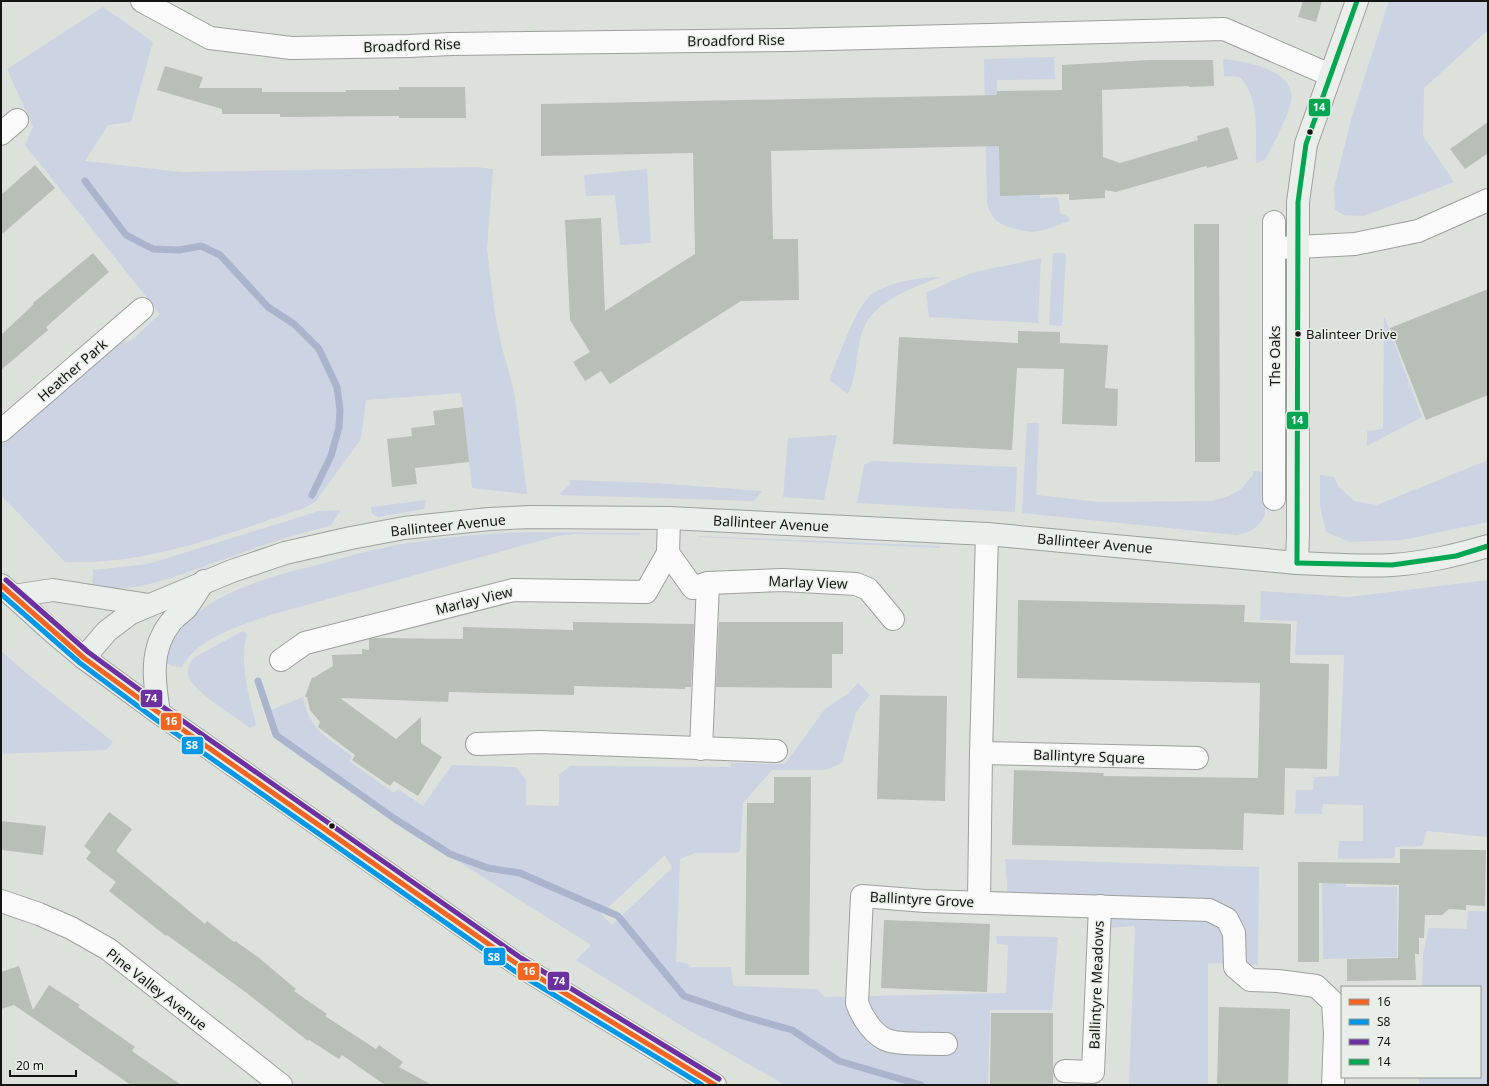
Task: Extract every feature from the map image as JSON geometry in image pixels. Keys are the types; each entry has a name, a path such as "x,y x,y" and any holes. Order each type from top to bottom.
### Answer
{"street":[{"name":"Broadford Rise","path":"142,1 210,38 292,48 451,44 788,40 1224,30 1330,75"},
{"path":"1297,563 1298,202 1306,144 1357,1"},
{"path":"1274,248 1355,244 1418,231 1488,200"},
{"name":"The Oaks","path":"1274,222 1274,499"},
{"name":"Heather Park","path":"1,431 142,309"},
{"path":"1274,464 1298,464"},
{"name":"Ballinteer Avenue","path":"84,658 114,625 131,613 204,581 285,553 404,528 454,522 531,517 669,518 987,534 1297,563 1392,565 1450,557 1488,546"},
{"path":"668,553 669,518"},
{"path":"979,902 981,753 987,534"},
{"name":"Marlay View","path":"281,660 305,643 513,590 646,592 668,553 693,588 708,583 783,580 856,584 868,589 893,619"},
{"path":"159,713 154,684 154,665 160,641 171,622 186,608 204,581"},
{"path":"701,749 708,583"},
{"path":"7,591 53,590 148,605"},
{"path":"7,591 84,658 159,713 517,964 715,1085"},
{"path":"477,744 540,742 776,751"},
{"name":"Ballintyre Square","path":"981,753 1198,758"},
{"name":"Ballintyre Grove","path":"946,1044 890,1041 878,1035 861,1014 857,1003 862,896 1100,906"},
{"name":"Pine Valley Avenue","path":"1,901 46,917 71,928 108,949 281,1085"},
{"name":"Ballintyre Meadows","path":"1065,1070 1093,1072 1100,906 1209,910 1227,919 1234,933 1235,967 1250,980 1278,981 1316,986 1333,1002 1335,1034 1333,1085"}],"shaded area":[{"path":"1389,1 1488,1 1488,30 1424,88 1423,136 1454,182 1364,216 1344,215 1335,210 1334,188 1352,116"},
{"path":"103,7 153,42 131,122 108,125 85,161 182,172 476,167 493,169 487,249 495,314 501,344 514,391 527,494 472,488 461,393 366,400 361,439 315,502 304,508 246,528 187,546 157,553 96,562 65,562 1,495 1,445 119,343 132,340 160,314 25,145 33,127 7,69"},
{"path":"1054,57 1055,79 997,80 1000,193 1040,193 1040,198 1058,197 1060,213 1069,217 1070,221 1039,231 1024,231 1006,226 996,220 991,214 987,203 984,59"},
{"path":"1223,59 1244,62 1268,69 1278,74 1286,81 1290,90 1291,101 1287,115 1265,160 1256,163 1256,118 1247,86 1240,77 1224,76"},
{"path":"647,169 651,243 620,245 615,195 586,196 584,175"},
{"path":"1053,253 1065,253 1066,258 1062,326 1049,325"},
{"path":"1041,258 1038,323 929,317 926,293 975,272"},
{"path":"941,277 904,292 881,307 871,316 864,327 860,340 851,388 848,394 829,380 853,322 871,295 895,283 914,279"},
{"path":"1384,316 1422,417 1367,446 1367,431 1383,429"},
{"path":"1027,423 1039,423 1036,495 1099,502 1213,501 1231,495 1240,490 1253,475 1253,471 1265,472 1265,514 1261,522 1254,529 1236,535 1022,513"},
{"path":"837,435 824,500 783,497 788,438"},
{"path":"1488,460 1488,522 1402,540 1350,542 1326,532 1320,505 1320,475 1334,477 1339,487 1354,501 1377,505"},
{"path":"872,461 1017,467 1015,512 857,503 864,465"},
{"path":"570,480 656,483 762,491 754,501 561,495 560,493 570,485"},
{"path":"426,500 424,509 378,517 372,514 371,507"},
{"path":"341,510 331,525 257,547 157,582 126,588 92,588 93,570 148,564 319,511"},
{"path":"528,532 640,533 640,535 575,534 557,536 270,615 234,628 209,640 189,657 182,667 172,666 166,663 173,641 186,623 204,608 225,595 249,585 296,570 363,552 397,545 453,537"},
{"path":"699,537 940,546 940,548"},
{"path":"1488,580 1488,837 1427,831 1422,846 1395,847 1395,858 1338,859 1339,841 1363,841 1363,805 1323,804 1322,814 1295,814 1296,790 1313,790 1314,777 1339,776 1344,655 1295,655 1297,621 1260,620 1261,591 1349,597"},
{"path":"243,631 247,634 244,668 256,725 250,728 201,692 194,685 188,673 189,664 195,657"},
{"path":"1,651 31,677 113,742 106,750 1,754"},
{"path":"858,683 870,695 856,712 842,763 826,770 772,770 743,803 740,851 737,853 695,853 680,859 676,962 687,963 690,967 731,967 733,985 736,986 818,989 824,997 1006,993 1008,945 997,944 996,936 1058,937 1052,1010 990,1010 988,1085 785,1085 682,1026 576,960 591,945 402,826 281,741 271,710 303,697 306,709 315,726 327,738 352,756 349,761 394,793 398,789 423,806 452,765 516,767 526,780 526,805 559,806 559,775 570,766 731,767 731,763 785,764 825,709 849,693","holes":["665,855 672,868 612,925 601,914"]},
{"path":"1005,859 1259,867 1258,965 1208,963 1208,1085 1129,1085 1135,926 1105,928 1104,900 1008,897"},
{"path":"1345,863 1346,887 1397,887 1397,957 1323,959 1322,864"},
{"path":"1468,911 1488,911 1488,1085 1419,1085 1419,1078 1481,1078 1481,986 1422,986 1423,954 1429,928 1467,929"}],"building":[{"path":"1303,1 1322,1 1316,22 1298,17"},
{"path":"1149,60 1213,60 1214,86 1102,90 1103,157 1120,163 1198,140 1197,136 1228,127 1238,159 1207,168 1206,166 1116,192 1105,190 1105,198 1069,200 1069,194 1000,196 999,146 771,151 773,239 798,239 799,300 741,301 610,384 601,371 585,381 573,362 590,352 570,320 565,220 601,218 605,311 695,254 693,153 541,156 541,104 997,95 997,91 1062,90 1062,65"},
{"path":"165,66 203,77 199,88 262,88 262,92 346,92 346,90 399,90 399,87 465,87 466,118 399,118 399,116 280,117 280,114 222,114 222,109 157,90"},
{"path":"1488,122 1488,153 1465,169 1450,149"},
{"path":"35,165 55,188 1,235 1,195"},
{"path":"1194,224 1219,224 1220,462 1195,462"},
{"path":"93,253 109,272 46,327 48,330 1,370 1,335 34,304 33,303"},
{"path":"1488,289 1488,395 1426,420 1390,328"},
{"path":"1018,331 1060,332 1060,343 1108,345 1105,388 1118,389 1117,426 1062,424 1064,369 1017,368 1012,450 893,444 899,337 1018,343"},
{"path":"463,407 469,462 415,468 417,484 392,487 387,439 412,436 411,428 435,425 433,411"},
{"path":"1018,600 1245,605 1244,622 1291,624 1290,663 1329,664 1327,769 1285,768 1284,815 1244,813 1243,850 1012,845 1014,770 1104,773 1103,776 1258,778 1260,683 1017,678"},
{"path":"573,622 694,624 691,687 685,687 685,689 574,686 574,695 449,692 448,702 340,698 396,739 421,717 421,743 442,757 418,796 394,781 390,786 352,760 355,755 318,727 320,722 310,710 307,697 305,697 312,677 313,678 333,666 332,655 362,654 362,649 369,650 369,639 463,639 463,627 573,630"},
{"path":"719,622 843,622 843,654 832,654 832,688 716,687"},
{"path":"880,695 947,696 945,801 877,799"},
{"path":"774,777 811,777 809,975 745,975 747,803 774,803"},
{"path":"109,812 132,829 116,851 205,924 207,921 234,942 235,941 258,957 296,989 294,991 327,1014 325,1016 376,1049 379,1045 403,1062 399,1067 432,1085 385,1085 342,1055 339,1059 309,1040 308,1041 244,991 167,935 166,936 109,891 116,882 86,859 91,852 84,846"},
{"path":"1,821 46,826 43,855 1,850"},
{"path":"1400,849 1486,850 1485,906 1466,905 1466,910 1449,909 1442,915 1425,915 1424,938 1419,938 1419,954 1415,954 1416,980 1347,981 1347,959 1398,958 1399,885 1319,883 1319,962 1298,962 1298,862 1400,863"},
{"path":"884,920 990,924 987,992 881,988"},
{"path":"19,966 33,1010 49,985 80,1005 78,1007 135,1047 132,1051 181,1085 131,1085 14,1005 1,1009 1,972"},
{"path":"1219,1007 1290,1009 1288,1085 1217,1085"},
{"path":"991,1013 1053,1013 1053,1085 990,1085"}],"waterway":[{"path":"85,181 126,235 153,249 179,250 201,246 220,255 268,307 294,324 319,349 337,387 340,410 339,427 331,456 312,495"},
{"path":"258,681 276,735 395,819 450,854 488,868 520,873 618,916 684,996 746,1017 792,1030 839,1061 921,1085"}],"transit line":[{"name":"14","path":"1297,563 1298,202 1306,144 1357,1"},
{"name":"14","path":"1297,563 1392,565 1456,556 1488,546"},
{"name":"74","path":"6,580 88,652 163,707 521,958 719,1079"},
{"name":"16","path":"1,585 84,658 159,713 517,964 715,1085"},
{"name":"S8","path":"1,594 80,663 155,719 513,970 702,1085"}],"place":[{"name":"Balinteer Drive","path":"1298,334"}]}
